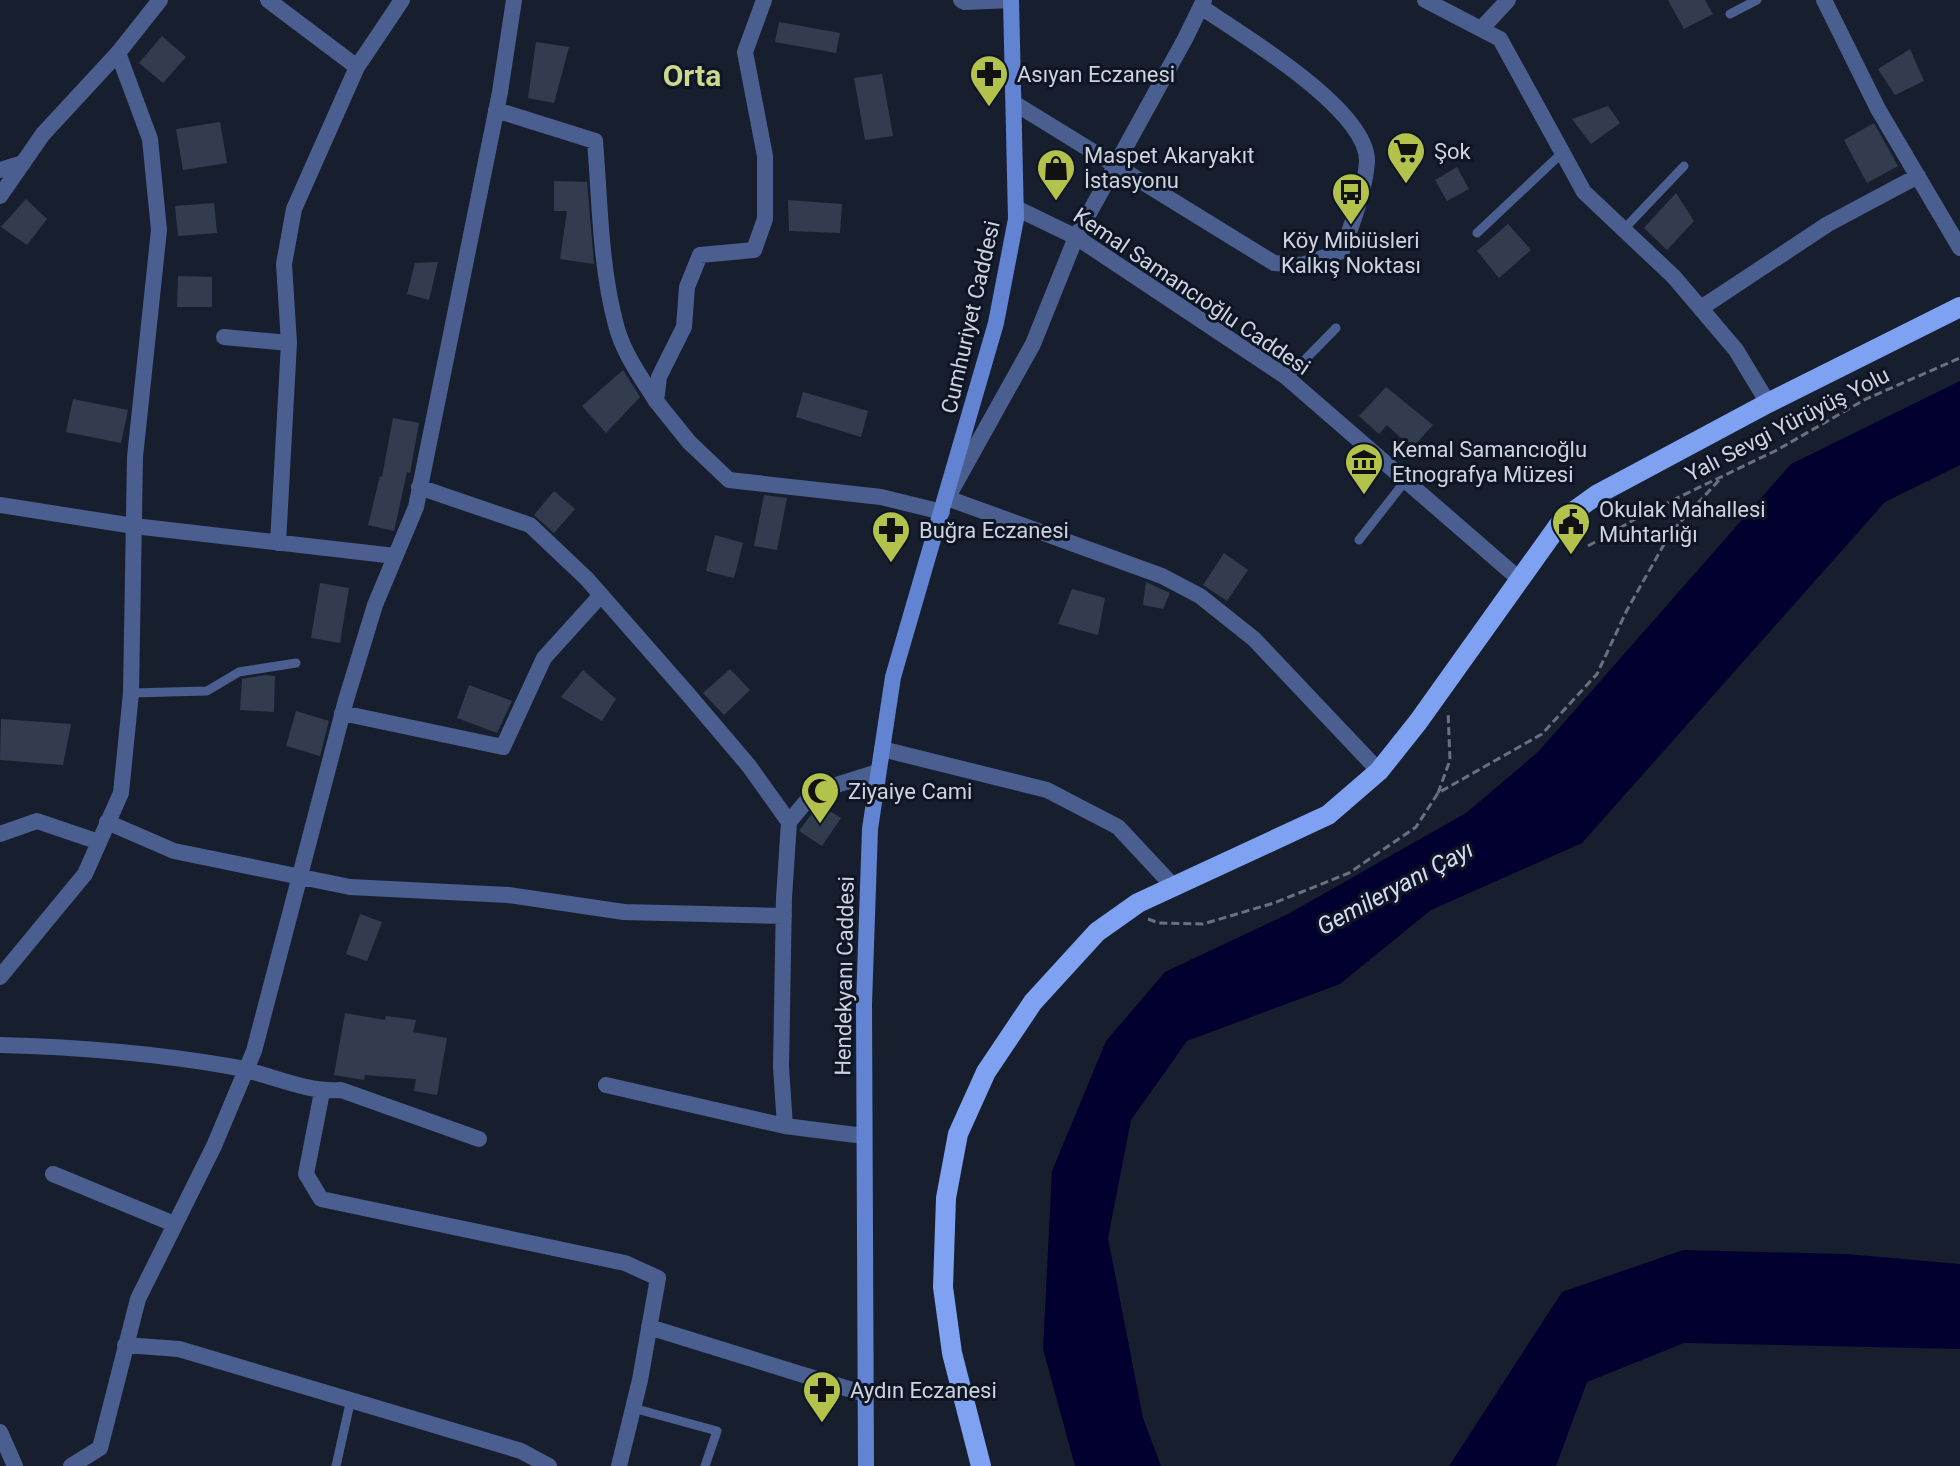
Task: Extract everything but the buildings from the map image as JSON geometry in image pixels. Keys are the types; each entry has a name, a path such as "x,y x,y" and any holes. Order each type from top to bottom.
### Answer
{"main road":[{"name":"Cumhuriyet Caddesi","path":"944,505 996,323 1016,219 1011,0"},
{"path":"981,1466 952,1353 943,1287 946,1198 958,1134 986,1072 1033,1002 1097,932 1138,903 1328,815 1379,771 1563,519 1598,494 1768,403 1960,307"},
{"name":"Hendekyanı Caddesi","path":"866,1466 864,1004 869,861 877,772 893,677 944,505"}],"street":[{"path":"0,196 43,134 118,53 160,0"},
{"path":"268,0 357,67"},
{"path":"278,543 289,343 284,264 294,209 357,67 402,0"},
{"path":"71,1466 100,1448 138,1299 214,1146 254,1051 342,713 375,605 416,507 496,110 514,0"},
{"path":"656,401 659,377 684,327 687,287 700,255 754,250 765,219 765,156 745,52 764,0"},
{"path":"961,0 1011,0"},
{"path":"1425,0 1500,39 1584,192 1674,277 1736,350 1768,403"},
{"path":"1481,29 1508,0"},
{"path":"1824,0 1878,109 1960,248"},
{"path":"944,505 1033,344 1076,237 1114,166 1202,4 1287,64 1348,118 1362,138 1367,161 1354,221 1342,251 1302,265 1274,263 1114,166 1014,103"},
{"path":"0,977 85,874 121,793 131,693 135,457 159,230 150,139 118,53"},
{"path":"496,110 595,141 607,276 616,326 626,351 656,401 689,442 729,480 944,505 1162,576 1200,596 1254,639 1379,771"},
{"path":"0,170 23,163"},
{"path":"1701,308 1828,224 1918,176"},
{"name":"Kemal Samancıoğlu Caddesi","path":"1016,208 1076,237 1287,378 1518,578"},
{"path":"224,337 289,343"},
{"path":"419,487 530,525 601,595 749,766 789,822"},
{"path":"0,505 134,526 395,556"},
{"path":"342,713 503,747 544,658 601,595"},
{"path":"882,749 1047,790 1118,827 1174,887"},
{"path":"785,1126 781,1067 789,822 814,792 877,772"},
{"path":"0,834 37,821 99,842"},
{"path":"107,822 174,851 350,887 508,895 624,912 784,916"},
{"path":"0,1045 182,1058 246,1069 322,1092 341,1090 479,1139"},
{"path":"606,1085 785,1126 864,1136"},
{"path":"322,1092 306,1174 321,1199 625,1263 658,1278 619,1466"},
{"path":"53,1174 174,1224"},
{"path":"649,1327 865,1394"},
{"path":"125,1345 179,1349 521,1451 549,1466"},
{"path":"0,1432 15,1466"}],"lane":[{"path":"1730,14 1757,0"},
{"path":"1477,233 1562,153"},
{"path":"1624,229 1684,166"},
{"path":"1287,378 1336,328"},
{"path":"1359,540 1406,480"},
{"path":"131,693 207,691 239,672 296,663"},
{"path":"336,1466 351,1399"},
{"path":"633,1408 717,1431 705,1466"}],"path":[{"name":"Yalı Sevgi Yürüyüş Yolu","path":"1588,546 1646,513 1777,450 1866,399 1960,358"},
{"path":"1438,793 1542,734 1597,674 1627,610 1671,532 1722,477"},
{"path":"1125,912 1159,923 1203,924 1274,903 1349,873 1416,827 1438,793 1450,760 1450,718 1442,687"}],"water":[{"name":"Gemileryanı Çayı","path":"1960,381 1960,465 1885,502 1582,843 1431,910 1340,984 1187,1041 1131,1120 1108,1238 1143,1418 1161,1466 1075,1466 1043,1349 1052,1171 1106,1041 1165,972 1288,914 1466,813 1538,752 1791,464"},
{"path":"1683,1250 1846,1254 1960,1264 1960,1349 1684,1343 1587,1382 1556,1466 1449,1466 1562,1292"}],"place":[{"name":"Asıyan Eczanesi","path":"989,108"},
{"name":"Şok","path":"1406,185"},
{"name":"Maspet Akaryakıt İstasyonu","path":"1056,202"},
{"name":"Köy Mibiüsleri Kalkış Noktası","path":"1351,226"},
{"name":"Kemal Samancıoğlu Etnografya Müzesi","path":"1364,496"},
{"name":"Okulak Mahallesi Muhtarlığı","path":"1571,556"},
{"name":"Buğra Eczanesi","path":"891,564"},
{"name":"Ziyaiye Cami","path":"820,825"},
{"name":"Aydın Eczanesi","path":"822,1424"}],"district":[{"name":"Orta","path":"692,76"}]}
